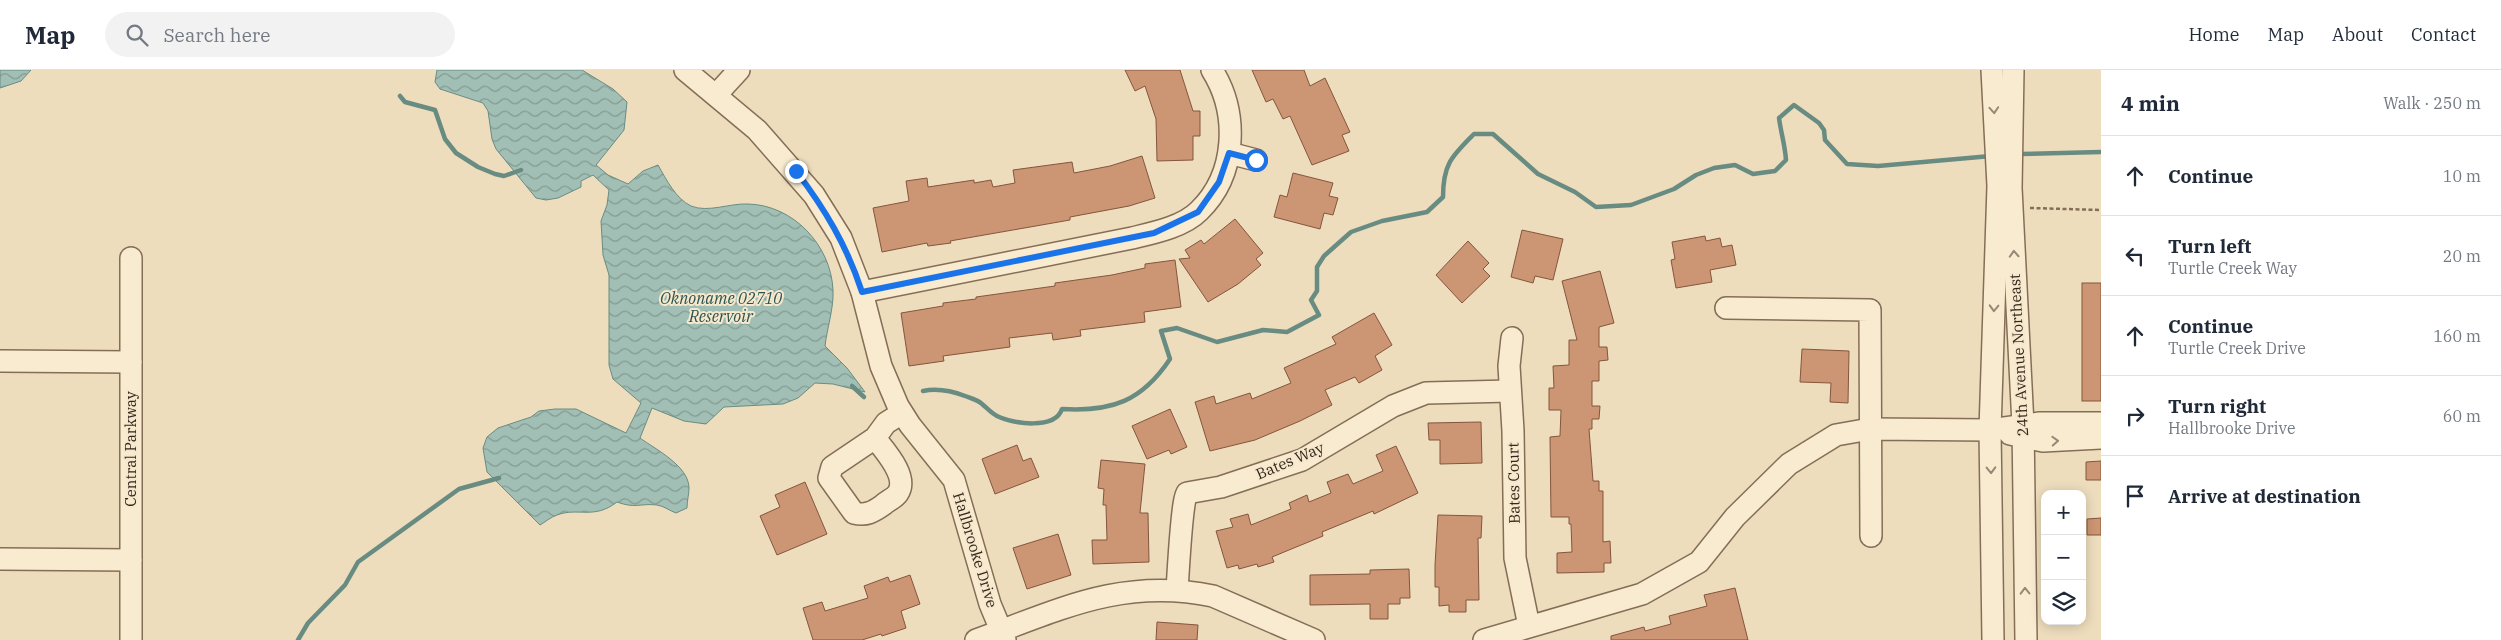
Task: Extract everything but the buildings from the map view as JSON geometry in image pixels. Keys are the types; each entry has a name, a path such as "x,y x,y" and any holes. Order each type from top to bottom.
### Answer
{"street":[{"name":"Hallbrooke Drive","path":"685,70 758,130 814,194 841,238 862,292 881,366 902,413 954,480 990,604 1003,636"},
{"path":"716,95 739,70"},
{"path":"862,292 1154,233 1193,215 1209,199 1219,182 1229,153 1230,122 1227,100 1212,70"},
{"name":"24th Avenue Northeast","path":"1992,70 2004,149 2023,431 2026,640"},
{"name":"24th Avenue Northeast","path":"2004,149 2013,70"},
{"path":"1229,153 1256,160"},
{"name":"24th Avenue Northeast","path":"1993,640 1990,430 2007,195"},
{"name":"Central Parkway","path":"131,258 131,640"},
{"path":"1726,308 1870,310 1871,536"},
{"name":"Bates Court","path":"1512,338 1509,366 1515,558 1529,626"},
{"path":"0,361 131,362"},
{"name":"Bates Way","path":"1177,590 1183,519 1182,505 1186,493 1221,487 1302,460 1375,416 1414,396 1426,393 1510,392"},
{"path":"875,438 886,423 902,413"},
{"path":"1484,640 1642,594 1699,562 1735,517 1789,464 1836,435 1870,429 2023,431 2040,423 2101,423"},
{"path":"2023,431 2043,442 2101,438"},
{"path":"0,559 131,560"},
{"path":"976,640 1003,636 1099,596 1134,590 1177,590 1213,596 1279,633 1314,640"}],"path":[{"path":"2007,195 2101,210"}],"water":[{"path":"0,70 31,70 21,81 0,88"},
{"name":"Oknoname 02710 Reservoir","path":"437,70 582,70 613,89 627,102 624,130 596,165 608,175 628,184 643,171 658,165 676,194 691,206 712,208 748,204 764,206 794,220 807,230 817,243 831,273 833,297 825,346 847,368 865,392 833,384 815,383 798,398 783,404 724,407 706,424 684,421 652,408 640,438 670,459 683,472 688,480 689,488 687,508 676,513 657,505 634,505 617,502 601,511 572,512 557,515 540,525 487,472 483,448 487,437 498,428 531,417 539,411 555,409 576,409 626,433 641,403 613,379 609,365 609,275 603,255 601,221 607,205 609,190 593,175 581,181 581,187 558,198 546,200 536,198 496,149 492,139 488,111 483,103 440,89 435,82"}],"waterway":[{"path":"400,96 405,102 435,110 445,139 456,153 478,167 504,176 521,170"},
{"path":"923,391 939,390 955,393 978,401 997,416 1004,419 1023,423 1043,423 1058,416 1062,409 1111,406 1137,394 1148,385 1170,359 1161,331 1177,328 1217,342 1263,330 1287,332 1319,315 1311,300 1317,291 1317,267 1324,256 1351,232 1382,221 1427,212 1443,197 1443,186 1450,161 1474,134 1493,134 1538,174 1575,192 1596,207 1631,205 1674,189 1696,175 1714,168 1735,165 1753,174 1775,171 1786,160 1779,118 1794,105 1819,123 1824,130 1825,140 1847,164 1878,166 1991,156"},
{"path":"2019,154 2101,152"},
{"path":"852,386 864,397"},
{"path":"298,640 308,623 345,585 358,562 459,489 499,478"}],"route":[{"path":"796,171 814,194 841,238 862,292 1154,233 1198,212 1209,199 1219,182 1229,153 1256,160"}]}
